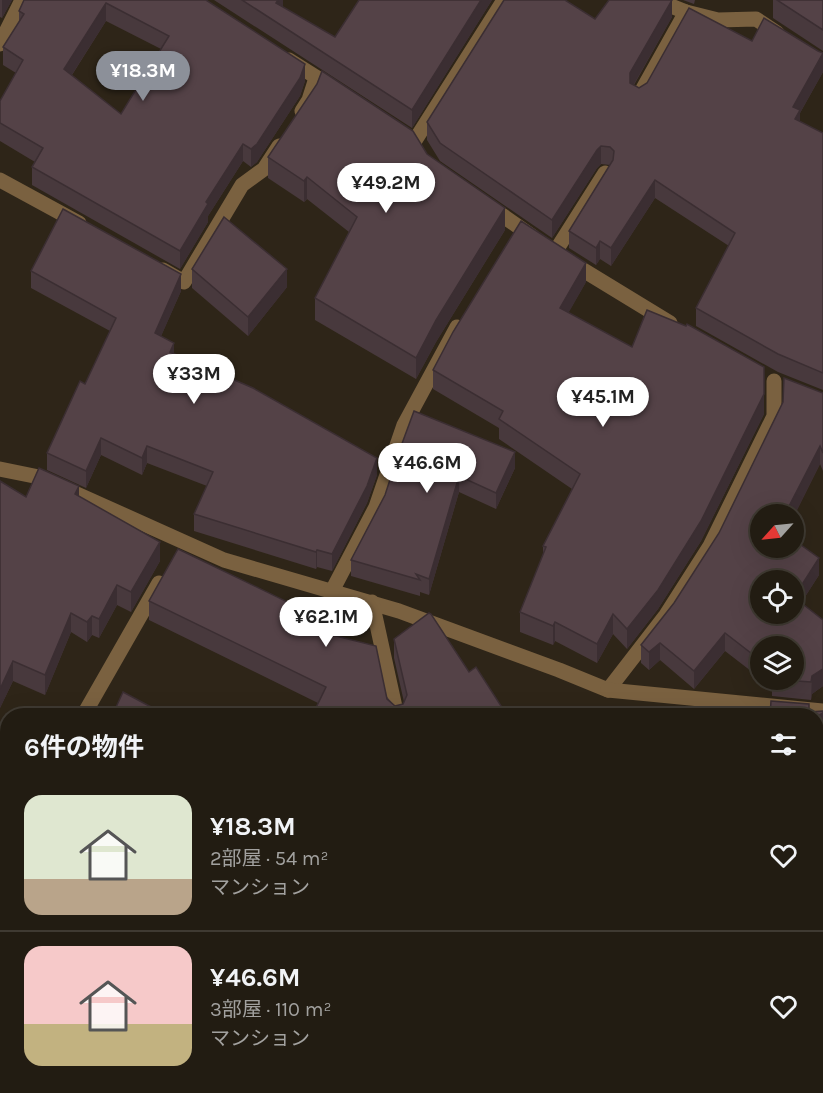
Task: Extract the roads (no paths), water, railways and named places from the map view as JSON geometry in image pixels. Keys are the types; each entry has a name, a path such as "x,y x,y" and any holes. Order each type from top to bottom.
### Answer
{"street":[{"path":"0,44 22,0"},
{"path":"414,143 504,0"},
{"path":"656,0 686,12 718,20 756,19 786,38"},
{"path":"639,96 686,12"},
{"path":"278,53 347,97"},
{"path":"153,265 184,282 242,185 264,169 309,100 316,78"},
{"path":"555,252 605,173"},
{"path":"0,180 92,231"},
{"path":"480,201 515,232 555,252 684,330"},
{"path":"332,591 376,507 404,425 444,347 463,317"},
{"path":"757,371 793,389"},
{"path":"608,690 666,615 710,546 774,416 774,381"},
{"path":"0,469 39,477 180,546 372,602 608,690 792,708"},
{"path":"88,708 166,572"},
{"path":"372,602 395,708"}]}
